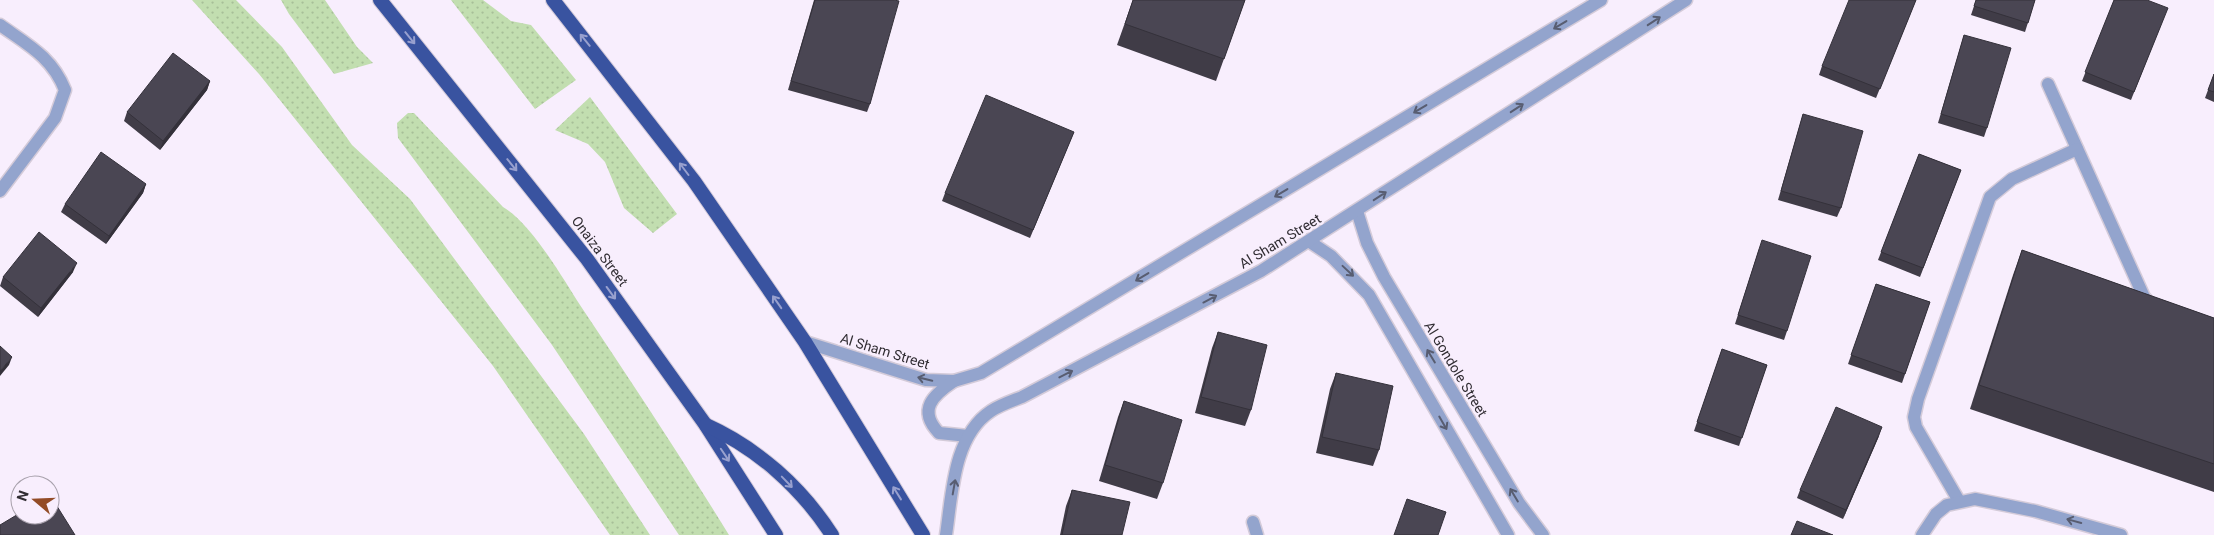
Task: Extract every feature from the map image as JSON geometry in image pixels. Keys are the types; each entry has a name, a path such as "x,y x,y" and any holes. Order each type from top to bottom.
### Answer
{"highway":[{"name":"Onaiza Street","path":"380,0 587,259 705,424 776,535"},
{"path":"553,0 694,181 805,342 923,535"},
{"path":"705,424 732,436 766,459 832,535"}],"street":[{"name":"Al Sham Street","path":"805,342 926,380 954,381 981,373 1004,361 1601,0"},
{"name":"Al Sham Street","path":"946,535 954,482 968,436 979,421 991,411 1022,397 1216,296 1310,242 1686,0"},
{"path":"0,26 42,55 58,73 65,90 55,118 0,191"},
{"path":"2048,84 2144,297 2155,310 2163,314"},
{"path":"1960,501 1916,427 1914,417 1918,399 1990,197 2012,179 2077,149"},
{"name":"Al Gondole Street","path":"1357,211 1368,243 1384,277 1506,482 1542,535"},
{"path":"1310,242 1337,262 1369,294 1508,535"},
{"path":"954,381 935,394 929,410 930,422 939,434 968,436"},
{"path":"1922,535 1936,514 1947,505 1975,499 1990,501 2121,535"},
{"path":"1253,522 1258,535"}],"green space":[{"path":"192,0 236,0 282,47 352,145 410,199 584,434 650,535 610,535 493,366 259,74"},
{"path":"281,0 325,0 357,47 373,63 334,74 289,14"},
{"path":"451,0 483,0 511,21 531,25 576,80 535,109"},
{"path":"590,97 677,214 653,233 624,208 605,162 588,144 555,130"},
{"path":"408,113 414,113 535,238 656,419 729,535 679,535 552,345 398,138 397,123"}],"building":[{"path":"815,0 899,1 870,104 791,81"},
{"path":"1133,0 1245,0 1224,59 1125,24"},
{"path":"1849,0 1916,0 1880,89 1822,66"},
{"path":"1976,0 2035,0 2028,23 1974,6"},
{"path":"2114,0 2147,0 2168,8 2134,92 2085,72"},
{"path":"1964,35 2011,48 1987,128 1941,114"},
{"path":"173,53 210,81 163,141 127,112"},
{"path":"2214,74 2214,92 2208,90"},
{"path":"986,95 1074,132 1033,230 945,193"},
{"path":"1803,114 1863,131 1841,208 1781,191"},
{"path":"101,152 146,184 109,236 65,204"},
{"path":"1919,154 1961,170 1923,268 1881,252"},
{"path":"39,232 77,263 41,308 3,277"},
{"path":"1762,240 1811,256 1787,331 1738,315"},
{"path":"2022,250 2214,318 2214,464 1979,385"},
{"path":"1876,284 1930,302 1905,374 1851,355"},
{"path":"1218,332 1267,345 1251,410 1201,397"},
{"path":"0,346 12,357 0,371"},
{"path":"1722,349 1767,365 1742,438 1697,422"},
{"path":"1336,373 1393,386 1379,450 1322,437"},
{"path":"1124,401 1182,420 1163,483 1105,465"},
{"path":"1836,407 1882,427 1846,510 1800,490"},
{"path":"1072,490 1130,502 1122,535 1062,535"},
{"path":"1407,499 1446,512 1438,535 1394,535"},
{"path":"60,511 75,535 0,535 0,525 10,519 10,525 60,525"},
{"path":"1797,521 1833,535 1791,535"}]}
